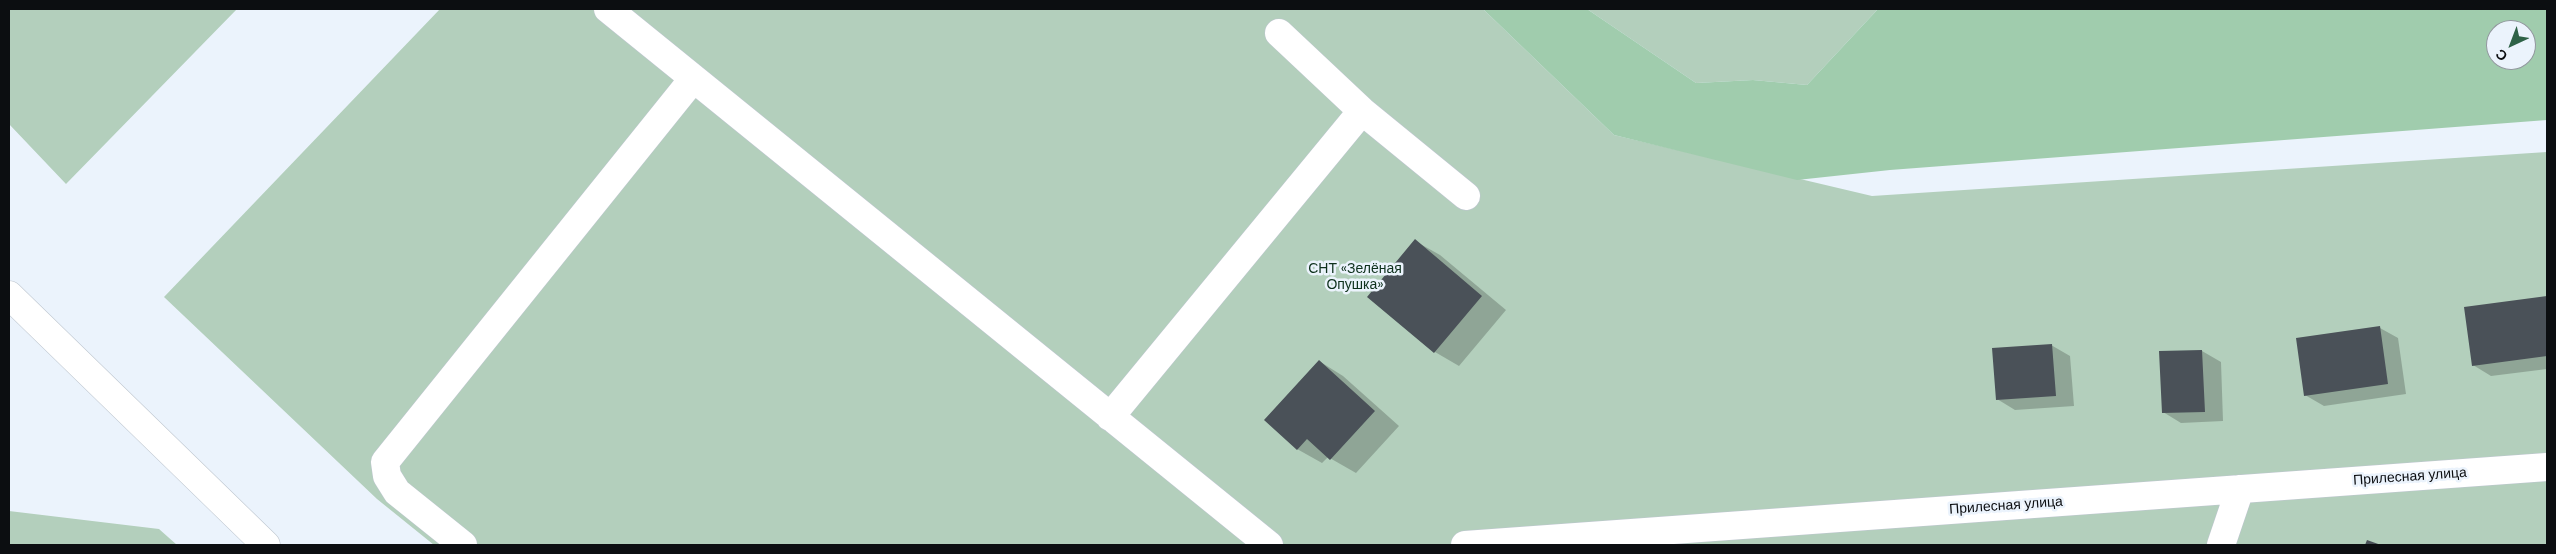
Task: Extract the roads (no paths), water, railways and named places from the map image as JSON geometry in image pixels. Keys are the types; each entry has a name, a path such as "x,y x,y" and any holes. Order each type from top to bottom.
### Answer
{"street":[{"path":"608,9 1269,545"},
{"path":"1279,34 1362,111 1466,196"},
{"path":"463,545 397,492 387,476 385,462 693,79"},
{"path":"1110,417 1362,111"},
{"path":"9,295 266,545"},
{"name":"Прилесная улица","path":"1465,545 2547,467"},
{"path":"2221,545 2240,489"}],"park label":[{"name":"СНТ «Зелёная Опушка»","path":"1355,278"}]}
